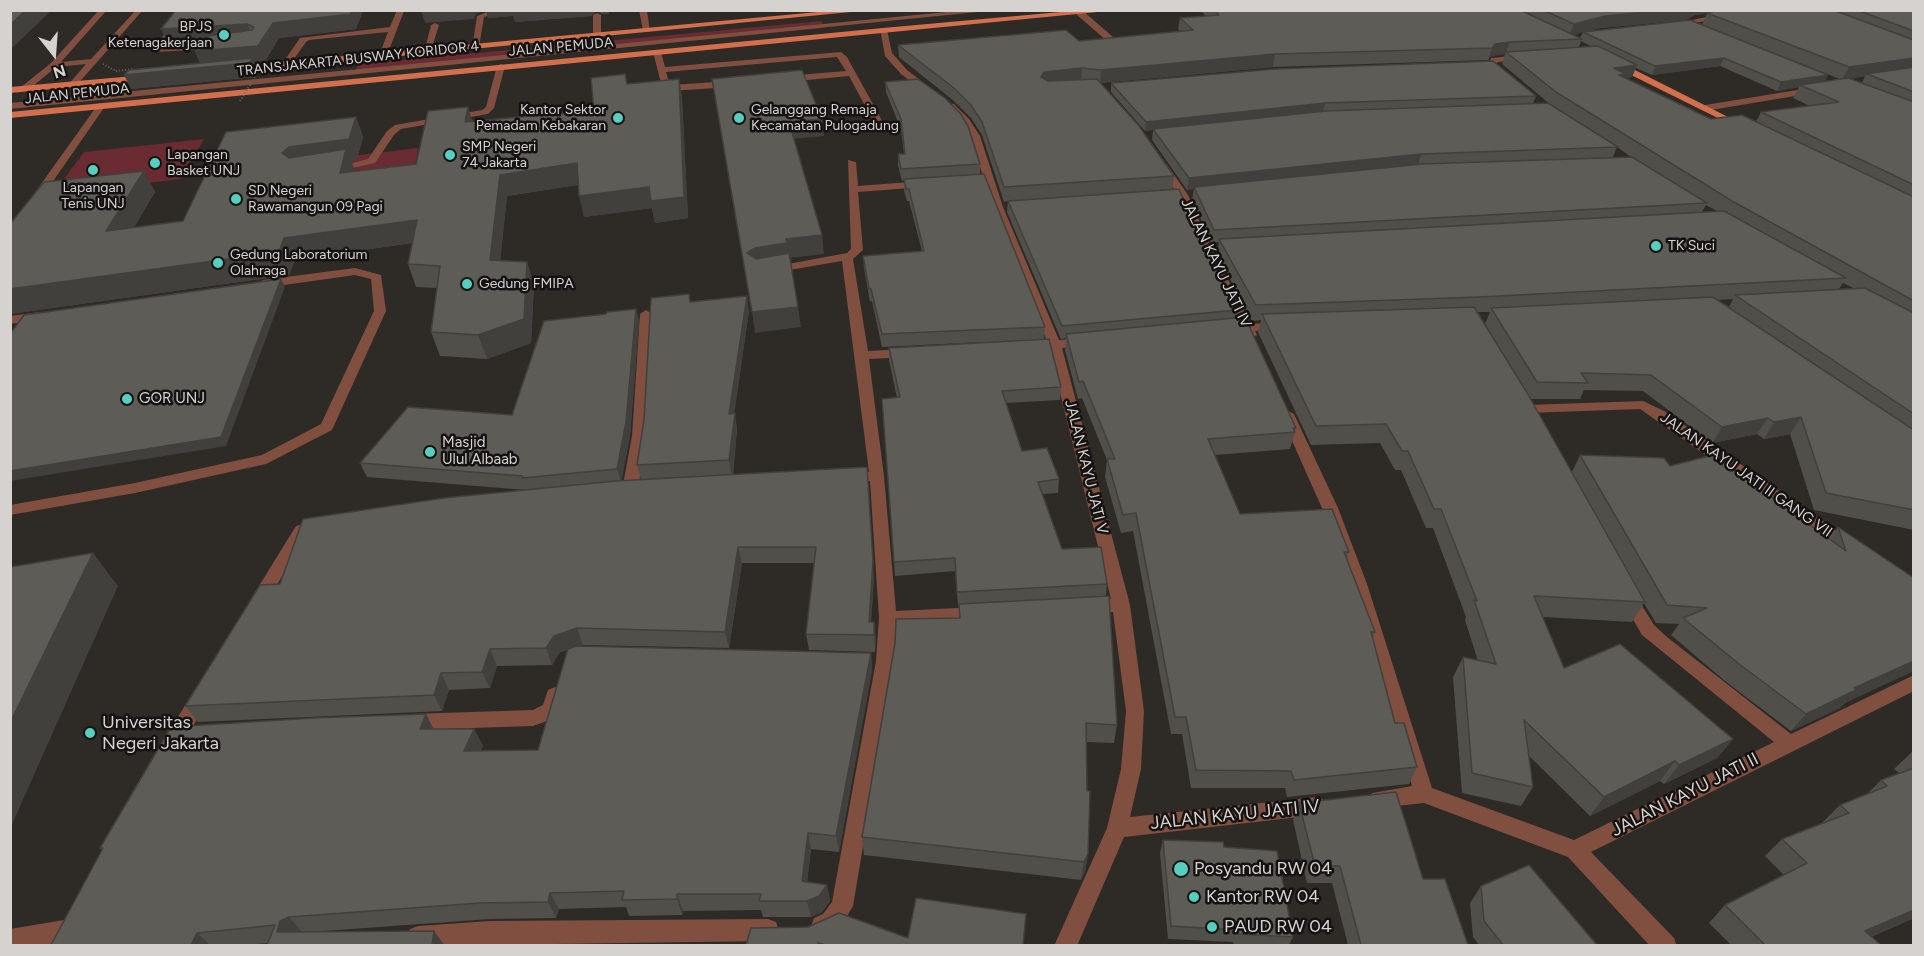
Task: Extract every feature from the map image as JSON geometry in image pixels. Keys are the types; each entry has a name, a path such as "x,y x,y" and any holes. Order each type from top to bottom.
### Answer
{"main road":[{"name":"JALAN PEMUDA","path":"226,70 647,30 859,16 868,10"},
{"name":"JALAN PEMUDA","path":"11,113 1114,10"},
{"path":"1606,59 1746,129"},
{"name":"JALAN PEMUDA","path":"10,90 155,77"}],"street":[{"path":"24,89 54,65 104,10"},
{"path":"72,85 99,62 140,10"},
{"path":"475,47 482,16 502,10"},
{"path":"643,10 647,30"},
{"name":"TRANSJAKARTA BUSWAY KORIDOR 4","path":"893,15 939,10"},
{"name":"TRANSJAKARTA BUSWAY KORIDOR 4","path":"10,97 859,16 995,10"},
{"path":"382,56 400,11"},
{"path":"1080,13 1117,45"},
{"path":"597,15 597,35"},
{"path":"859,16 883,30 893,15"},
{"path":"1688,24 1695,19 1725,15"},
{"name":"TRANSJAKARTA BUSWAY KORIDOR 4","path":"11,113 859,16"},
{"path":"1666,26 1688,24 1698,28"},
{"path":"427,51 435,25"},
{"path":"176,26 156,50 222,46"},
{"path":"286,64 303,40 308,38 392,29"},
{"name":"JALAN KAYU JATI V","path":"883,30 888,54 904,72 950,105 966,121 975,136 983,180 1002,206 1055,345 1121,605 1135,711 1131,769 1117,828 1065,945"},
{"path":"204,57 212,47"},
{"path":"657,52 666,87 746,82"},
{"path":"661,70 827,54 843,57 881,128"},
{"path":"1492,67 1494,60 1528,57"},
{"path":"54,65 99,62"},
{"path":"322,170 357,166 372,161 390,133 398,127 473,116 484,112 490,108 501,66"},
{"path":"781,80 852,74"},
{"path":"1705,108 1821,89"},
{"path":"31,205 102,105"},
{"name":"JALAN KAYU JATI IV","path":"1156,156 1183,194 1212,249 1257,349"},
{"path":"758,273 847,257 857,250 851,162"},
{"path":"853,189 935,184"},
{"path":"395,939 753,938 794,930 811,930 831,922 842,906 885,661 888,618 877,476 847,257"},
{"path":"10,510 135,488 266,459 327,427 380,311 377,277 355,271 252,286"},
{"path":"10,320 56,314"},
{"path":"631,490 639,436 646,314"},
{"path":"1212,331 1247,327 1295,326"},
{"path":"1015,347 1093,341"},
{"path":"862,355 921,352"},
{"path":"1281,402 1330,508 1359,584 1424,794"},
{"name":"JALAN KAYU JATI II GANG VII","path":"1538,429 1524,404 1643,405 1855,552"},
{"path":"830,479 877,476"},
{"path":"246,621 302,530 323,523"},
{"path":"1622,585 1639,616 1661,642 1789,743"},
{"path":"1077,608 1121,605"},
{"path":"888,618 994,612"},
{"path":"862,661 885,661"},
{"path":"394,722 533,718 546,714 552,709 559,678"},
{"name":"JALAN KAYU JATI II","path":"1575,850 1914,682"},
{"path":"166,755 209,683"},
{"path":"178,734 200,732"},
{"path":"1365,800 1424,794 1575,850 1666,945"},
{"name":"JALAN KAYU JATI IV","path":"1117,828 1341,803"},
{"path":"10,940 63,938 76,910"}],"path":[{"path":"240,101 267,57 255,58"},
{"path":"99,62 116,71 139,69"}],"shaded area":[{"path":"821,21 825,28 355,73 358,64"},
{"name":"Lapangan Basket UNJ","path":"204,139 181,179 53,194 84,152"},
{"path":"418,148 413,181 284,164"}],"building":[{"path":"10,10 26,10 10,25"},
{"path":"176,10 352,10 351,14 273,23 258,46 195,51 208,36 252,30 254,27 247,24 161,29"},
{"path":"1214,10 1520,10 1582,39 1510,42 1495,44 1492,48 1275,54 1101,70 1082,68 1044,72 1041,77 1048,81 1097,79 1139,126 1174,176 1004,187 982,122 971,105 954,88 898,45 1066,30 1079,41 1193,30 1180,18 1219,15"},
{"path":"1543,10 1666,10 1605,16 1574,24"},
{"path":"1719,10 1833,10 1914,40 1914,58 1849,67 1707,13"},
{"path":"1857,10 1914,10 1914,31"},
{"path":"1690,20 1828,75 1781,82 1724,58 1655,66 1583,32"},
{"path":"1598,46 1637,65 1614,68 1626,74 1619,75 1711,119 1742,115 1914,197 1914,301 1732,201 1556,92 1506,52"},
{"path":"253,58 249,63 124,75 129,70"},
{"path":"1493,61 1536,96 1325,103 1146,122 1111,83 1275,69"},
{"path":"1914,67 1914,92 1867,74"},
{"path":"802,70 822,119 789,122 822,235 786,239 787,243 755,248 747,253 756,259 789,253 798,307 752,312 712,79"},
{"path":"625,74 627,84 679,79 684,197 651,201 649,187 579,196 577,163 500,175 490,260 527,262 524,319 478,335 431,332 440,266 408,264 417,220 284,238 279,252 10,289 10,224 44,182 144,171 106,231 183,221 226,132 356,117 349,139 289,147 282,153 289,158 346,149 340,173 416,164 428,111 468,107 465,122 594,110 591,78"},
{"path":"1848,78 1914,102 1914,185 1761,112 1839,102 1800,85"},
{"path":"918,79 945,98 960,113 968,126 980,164 901,169 898,154 905,154 901,119 885,82"},
{"path":"1548,103 1618,147 1421,154 1189,178 1153,129 1326,111"},
{"path":"1632,157 1707,203 1214,230 1194,187 1422,164"},
{"path":"984,174 1045,327 882,334 871,289 869,289 863,256 924,251 909,189 906,189 904,179"},
{"path":"1179,189 1200,238 1238,310 1062,326 1008,201"},
{"path":"1724,211 1846,278 1479,297 1256,305 1219,239"},
{"name":"GOR UNJ","path":"281,279 221,437 10,471 10,334 24,315"},
{"path":"1865,288 1914,313 1914,414 1735,295"},
{"path":"689,294 690,302 747,296 729,414 735,413 729,460 637,465 644,420 651,298"},
{"path":"1713,297 1914,430 1914,510 1826,493 1801,417 1774,422 1768,418 1722,427 1651,375 1581,373 1588,383 1537,382 1491,308"},
{"path":"1474,307 1526,391 1645,602 1534,596 1564,668 1620,644 1733,739 1679,765 1675,761 1604,797 1524,720 1533,787 1472,773 1463,657 1496,664 1474,600 1477,601 1441,509 1434,509 1408,451 1402,451 1386,424 1316,426 1262,314"},
{"path":"636,309 626,422 617,469 522,478 522,476 360,463 408,407 512,415 544,321"},
{"path":"1245,317 1296,428 1293,428 1295,432 1208,439 1240,514 1332,509 1349,552 1344,552 1375,632 1371,632 1395,723 1404,723 1417,767 1294,780 1291,771 1196,770 1186,717 1175,717 1136,513 1123,515 1107,459 1115,459 1083,381 1079,382 1066,334"},
{"path":"1049,339 1061,387 1002,391 1022,451 1047,448 1059,479 1038,482 1062,549 1101,547 1107,584 957,592 955,558 894,562 882,399 900,397 889,348"},
{"path":"1580,455 1664,458 1670,466 1713,455 1846,551 1838,527 1914,578 1914,661 1854,688 1856,690 1806,714 1739,664 1683,618 1707,608 1667,605"},
{"path":"867,467 873,561 869,622 874,622 874,635 806,634 816,547 738,547 725,632 577,628 554,636 546,648 490,649 482,672 441,673 434,695 185,706 260,585 280,584 303,519 444,498 616,481"},
{"path":"93,553 10,723 10,567"},
{"path":"1109,596 1117,725 1086,723 1087,791 1090,791 1088,854 1084,862 862,837 895,643 896,619 960,618 959,604"},
{"path":"577,646 871,653 836,836 808,833 802,881 827,885 819,896 807,901 759,901 761,894 677,894 677,899 622,900 624,891 550,893 548,902 480,903 289,917 280,921 277,932 434,931 432,945 267,945 275,925 197,933 191,945 51,945 103,848 100,848 171,727 426,714 420,729 474,729 464,751 538,750 568,649"},
{"path":"1914,768 1914,910 1865,931 1881,945 1765,945 1725,905 1807,863 1782,839 1849,813 1840,805 1887,786 1881,780"},
{"path":"1396,792 1423,879 1445,879 1468,945 1361,945 1340,866 1315,866 1299,803"},
{"path":"1163,840 1223,842 1224,847 1277,851 1293,937 1238,934 1238,930 1171,926"},
{"path":"1529,865 1597,945 1503,945 1484,921 1481,886"},
{"path":"916,898 1026,914 1023,945 826,945 818,943 818,945 746,945 751,928 808,927 839,913 908,938"}],"place":[{"name":"BPJS Ketenagakerjaan","path":"224,35"},
{"name":"Kantor Sektor Pemadam Kebakaran","path":"618,118"},
{"name":"Gelanggang Remaja Kecamatan Pulogadung","path":"739,118"},
{"name":"SMP Negeri 74 Jakarta","path":"450,155"},
{"name":"Lapangan Basket UNJ","path":"155,163"},
{"name":"Lapangan Tenis UNJ","path":"93,170"},
{"name":"SD Negeri Rawamangun 09 Pagi","path":"236,199"},
{"name":"TK Suci","path":"1656,246"},
{"name":"Gedung Laboratorium Olahraga","path":"218,263"},
{"name":"Gedung FMIPA","path":"467,284"},
{"name":"GOR UNJ","path":"127,399"},
{"name":"Masjid Ulul Albaab","path":"430,452"},
{"name":"Universitas Negeri Jakarta","path":"90,733"},
{"name":"Posyandu RW 04","path":"1181,869"},
{"name":"Kantor RW 04","path":"1194,897"},
{"name":"PAUD RW 04","path":"1212,927"}]}
